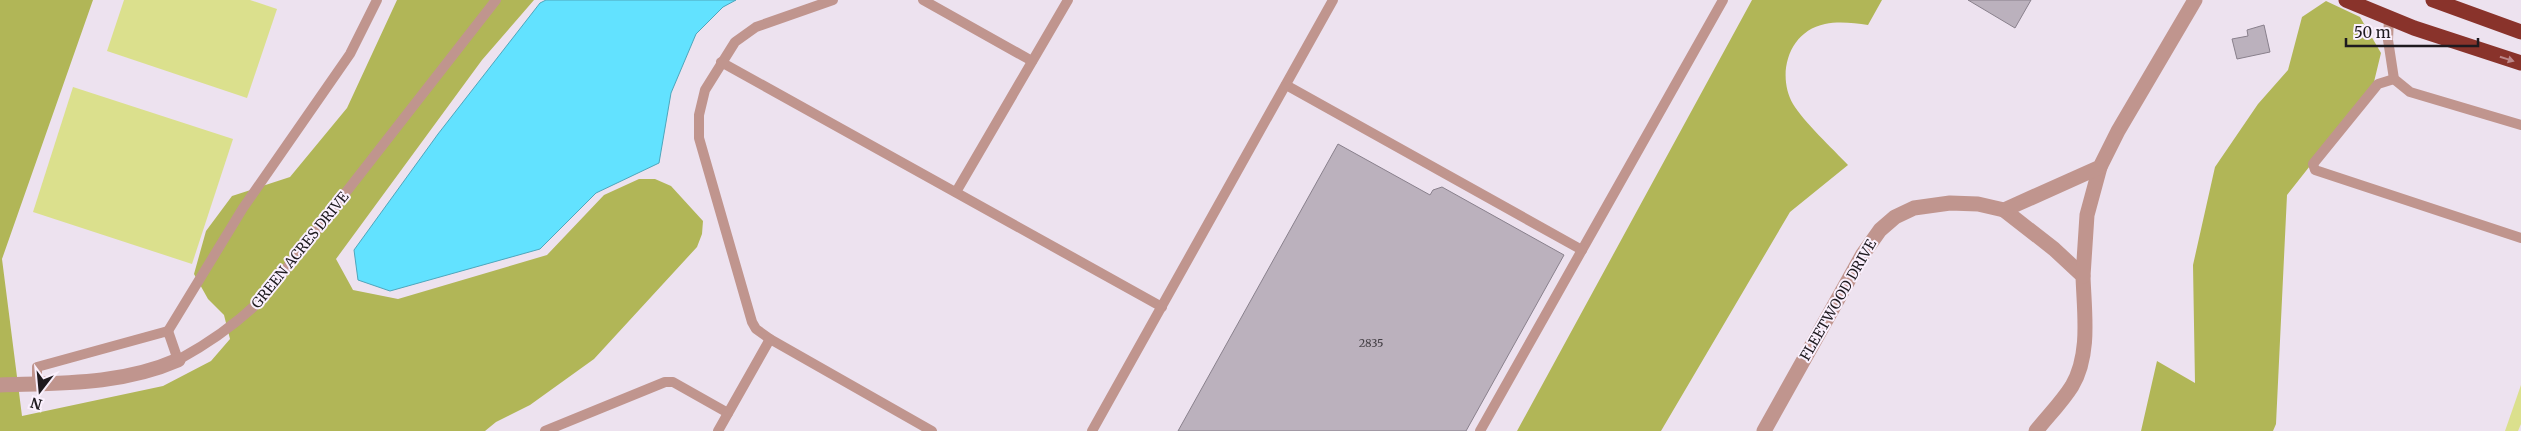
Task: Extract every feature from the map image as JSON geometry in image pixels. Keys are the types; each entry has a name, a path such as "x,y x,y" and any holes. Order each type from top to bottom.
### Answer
{"highway":[{"path":"2346,0 2389,18 2521,63"},
{"path":"2433,0 2521,32"}],"street":[{"path":"2036,431 2072,385 2079,368 2084,344 2083,276 2088,215 2100,168 2118,130 2195,0"},
{"path":"2083,276 2054,249 2004,210 2100,168"},
{"name":"FLEETWOOD DRIVE","path":"1764,431 1863,254 1880,230 1895,217 1926,205 1978,204 2004,210"},
{"name":"GREEN ACRES DRIVE","path":"0,385 117,380 138,375 178,360"}],"lane":[{"path":"37,384 38,367 168,331 243,208 350,54 377,0"},
{"name":"GREEN ACRES DRIVE","path":"178,360 228,330 265,296 496,0"},
{"path":"833,0 756,27 735,42 721,62 701,102 698,127 699,138 752,322 756,329 770,339 932,431"},
{"path":"923,0 1032,61"},
{"path":"956,192 1068,0"},
{"path":"1092,431 1333,0"},
{"path":"1480,431 1723,0"},
{"path":"2389,18 2388,40 2394,79 2410,92 2521,125"},
{"path":"721,62 1162,307"},
{"path":"2394,79 2378,84 2313,164 2315,170 2521,238"},
{"path":"1286,85 1582,250"},
{"path":"168,331 178,360"},
{"path":"718,431 770,339"},
{"path":"545,431 665,382 673,382 728,413"}],"green space":[{"path":"0,0 93,0 2,259 22,416 163,386 211,361 230,339 224,315 208,299 194,274 206,231 232,196 290,177 347,108 397,0 534,0 482,60 336,259 353,290 398,299 547,255 604,195 639,179 655,179 671,186 703,221 702,234 697,247 594,359 530,405 496,422 485,431 0,431"},
{"path":"124,0 250,0 277,9 247,98 107,51"},
{"path":"1752,0 1882,0 1868,25 1830,23 1813,28 1802,35 1789,55 1786,67 1788,92 1793,104 1811,127 1848,165 1790,212 1661,431 1517,431"},
{"path":"2326,1 2360,17 2381,53 2373,86 2287,195 2276,424 2273,431 2141,431 2157,361 2195,383 2193,265 2215,167 2258,104 2288,70 2302,17"},
{"path":"73,87 233,139 192,264 33,212"},
{"path":"2521,385 2521,424 2518,431 2505,431"}],"water":[{"path":"546,0 736,0 723,7 696,34 671,93 659,163 596,193 540,249 390,291 358,280 354,250 438,134 540,3"}],"building":[{"path":"1968,0 2031,0 2015,28"},
{"path":"2264,25 2270,52 2237,59 2232,39 2248,36 2247,30"},
{"path":"1338,144 1430,195 1433,190 1442,187 1564,255 1466,431 1178,431"}]}
